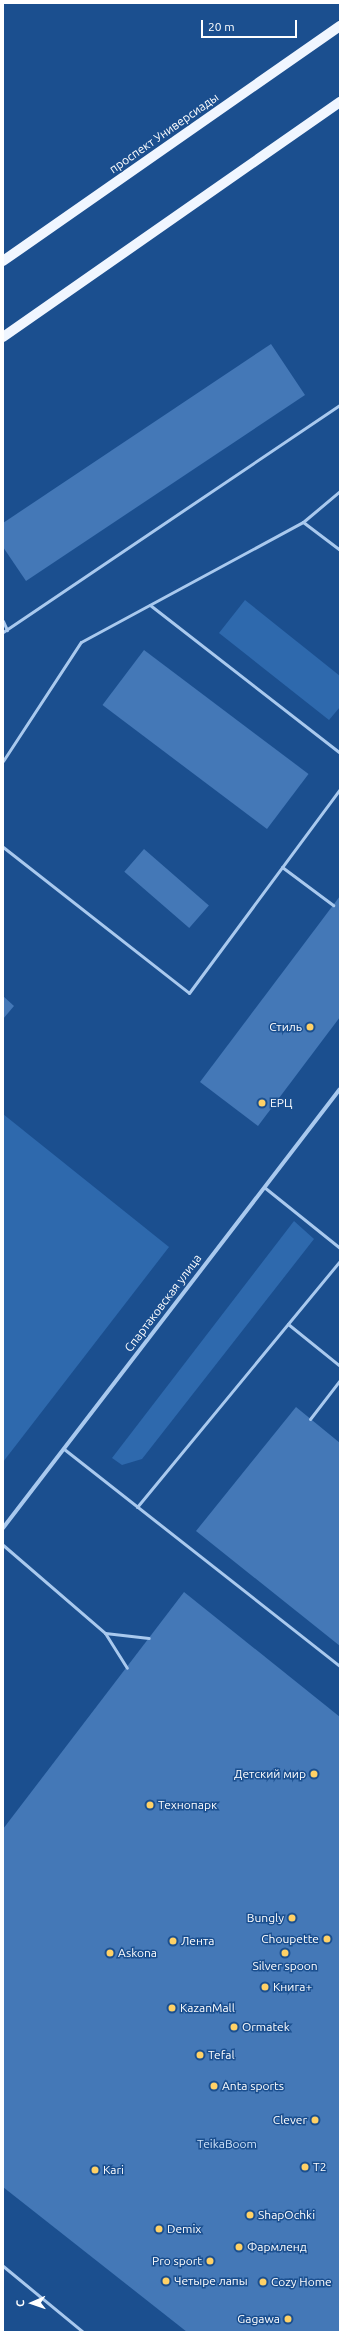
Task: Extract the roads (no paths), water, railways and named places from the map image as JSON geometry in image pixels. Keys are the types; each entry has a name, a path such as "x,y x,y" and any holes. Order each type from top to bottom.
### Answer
{"main road":[{"name":"проспект Универсиады","path":"3,261 340,26"},
{"path":"3,337 340,102"}],"street":[{"name":"Спартаковская улица","path":"3,1528 340,1089"}],"lane":[{"path":"3,632 340,405"},
{"path":"3,761 81,642 303,522 340,491"},
{"path":"303,522 340,550"},
{"path":"150,605 340,753"},
{"path":"3,621 7,630"},
{"path":"3,847 189,993 340,789"},
{"path":"282,867 333,905"},
{"path":"264,1187 340,1248"},
{"path":"138,1507 340,1261"},
{"path":"288,1324 340,1366"},
{"path":"310,1420 340,1380"},
{"path":"64,1449 340,1666"},
{"path":"3,1545 105,1633 127,1668"},
{"path":"105,1633 149,1638"},
{"path":"3,2266 83,2332"}],"place":[{"name":"Стиль","path":"310,1027"},
{"name":"ЕРЦ","path":"262,1103"},
{"name":"Детский мир","path":"314,1774"},
{"name":"Технопарк","path":"150,1805"},
{"name":"Bungly","path":"292,1918"},
{"name":"Choupette","path":"327,1939"},
{"name":"Лента","path":"173,1941"},
{"name":"Askona","path":"110,1953"},
{"name":"Silver spoon","path":"285,1953"},
{"name":"Книга+","path":"265,1987"},
{"name":"KazanMall","path":"172,2008"},
{"name":"Ormatek","path":"234,2027"},
{"name":"Tefal","path":"200,2055"},
{"name":"Anta sports","path":"214,2086"},
{"name":"Clever","path":"315,2120"},
{"name":"Т2","path":"305,2167"},
{"name":"Kari","path":"95,2170"},
{"name":"ShapOchki","path":"250,2215"},
{"name":"Demix","path":"159,2229"},
{"name":"Фармленд","path":"239,2247"},
{"name":"Pro sport","path":"210,2261"},
{"name":"Четыре лапы","path":"166,2281"},
{"name":"Cozy Home","path":"263,2282"},
{"name":"Gagawa","path":"288,2319"}],"park label":[{"name":"TeikaBoom","path":"227,2144"}]}
